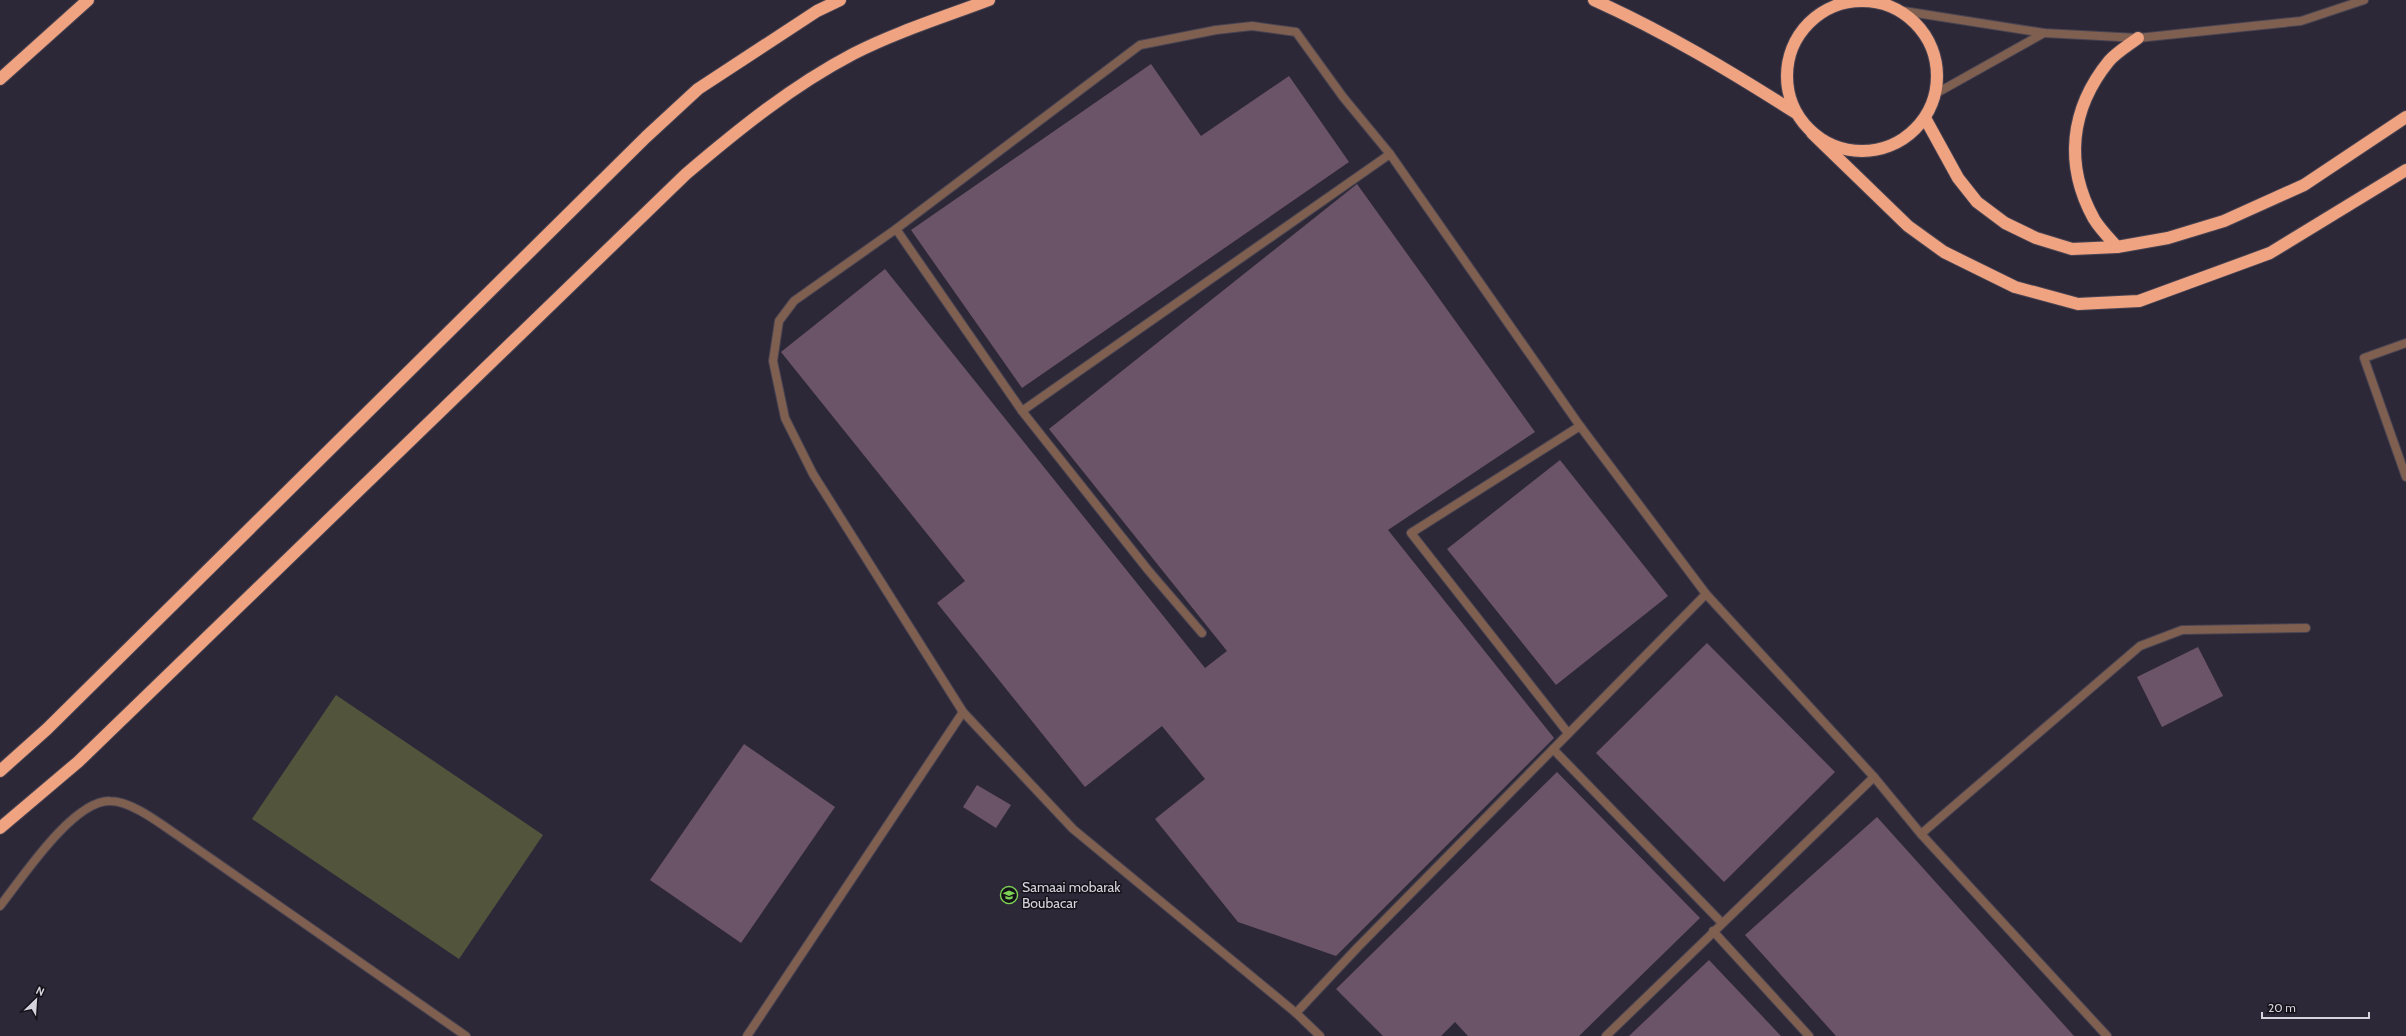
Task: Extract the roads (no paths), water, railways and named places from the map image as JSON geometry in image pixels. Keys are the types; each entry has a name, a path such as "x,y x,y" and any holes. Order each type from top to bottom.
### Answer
{"highway":[{"path":"0,79 88,0"},
{"path":"0,771 46,729 663,121 698,89 818,11 840,0"},
{"path":"0,828 78,762 686,174 736,132 796,87 854,54 989,0"},
{"path":"1594,0 1643,22 1715,62 1796,113"},
{"path":"1812,133 1834,147 1859,152 1885,149 1907,136 1925,118 1935,94 1937,68 1929,44 1916,24 1896,10 1874,2 1845,1 1826,10 1812,20 1793,43 1786,67 1787,91 1796,113 1812,133 1908,226 1944,252 2015,287 2078,304 2139,301 2270,253 2406,170"},
{"path":"2117,247 2095,221 2080,189 2074,155 2077,120 2090,87 2110,60 2138,38"},
{"path":"1925,118 1958,178 1977,202 2005,223 2036,238 2072,249 2117,247 2168,238 2224,221 2297,188 2406,116"}],"street":[{"path":"1896,10 2044,33 2138,38 2301,21 2364,0"},
{"path":"1320,1036 1296,1013 1073,829 963,712 813,474 785,418 773,361 779,321 794,301 896,230 1140,45 1216,30 1252,26 1296,32 1343,97 1390,154 1580,426 1706,594 1874,777 1921,834 2107,1036"},
{"path":"1935,94 2044,33"},
{"path":"1022,411 1390,154"},
{"path":"896,230 1022,411 1148,570 1202,633"},
{"path":"2406,343 2364,358 2406,477"},
{"path":"1568,733 1411,533 1580,426"},
{"path":"1296,1013 1363,941 1706,594"},
{"path":"1921,834 2140,646 2182,630 2306,628"},
{"path":"747,1036 963,712"},
{"path":"1553,749 1722,923"},
{"path":"1606,1036 1874,777"},
{"path":"0,906 66,824 90,805 110,801 135,808 180,837 466,1036"},
{"path":"1713,931 1809,1036"}],"place":[{"name":"Samaai mobarak Boubacar","path":"1009,895"}]}
